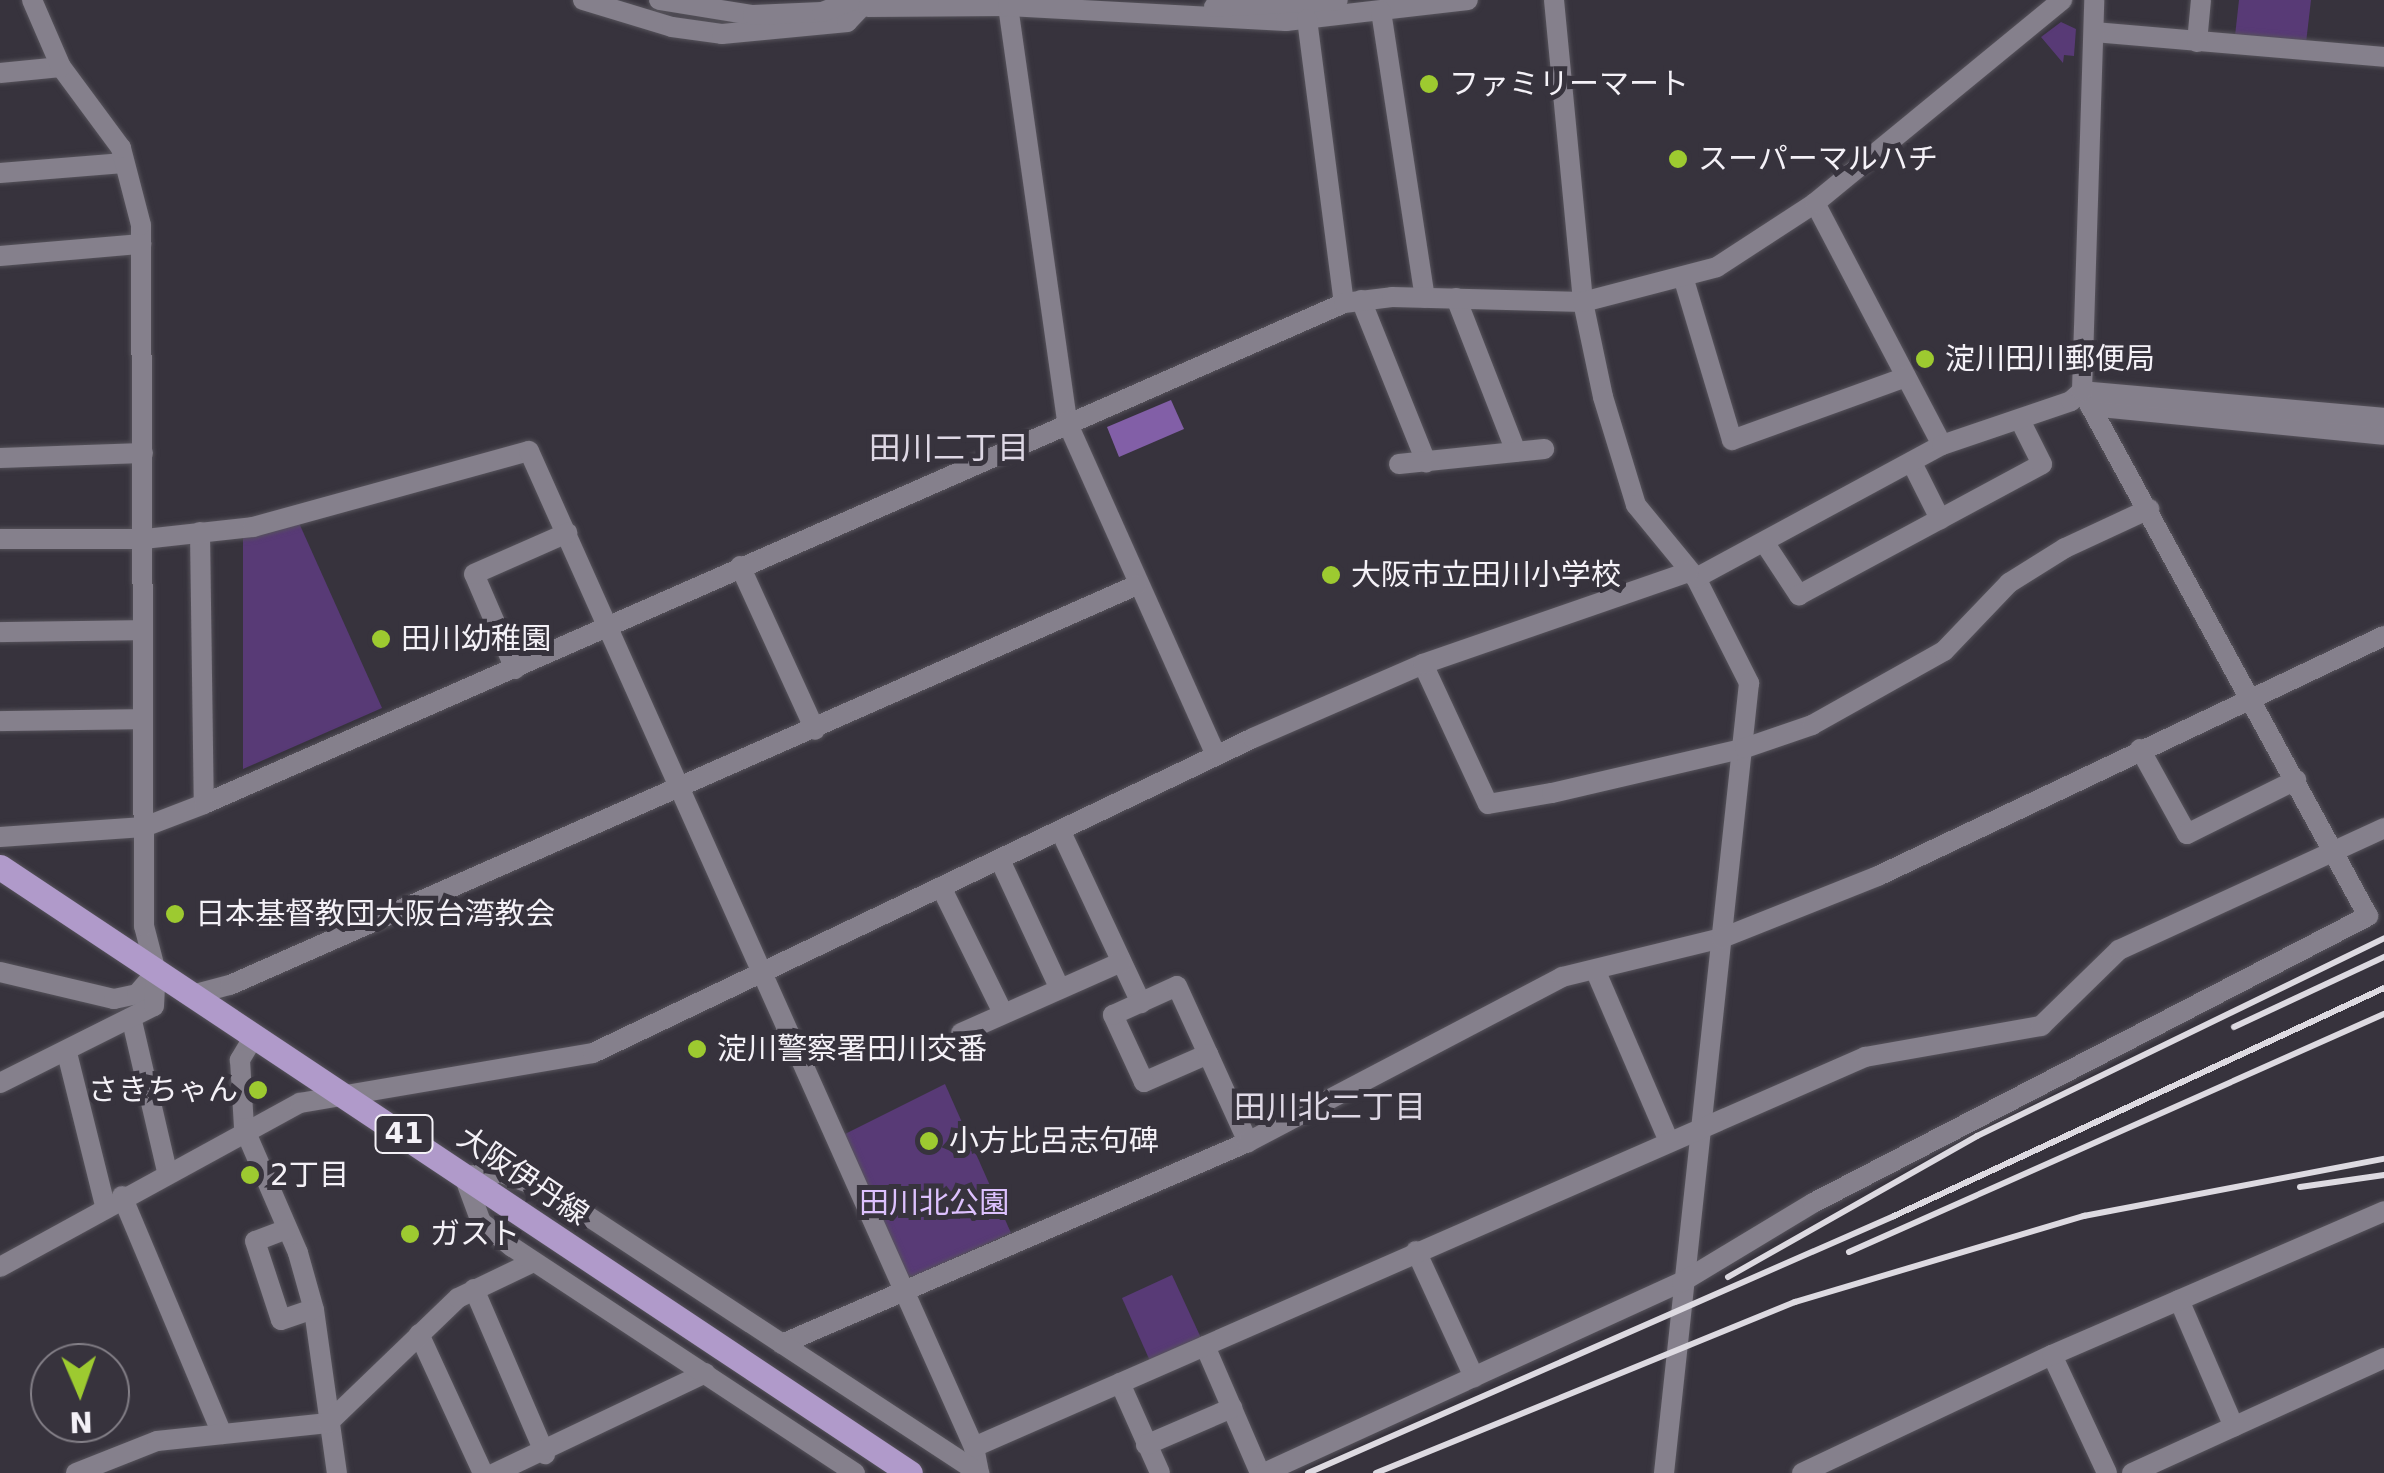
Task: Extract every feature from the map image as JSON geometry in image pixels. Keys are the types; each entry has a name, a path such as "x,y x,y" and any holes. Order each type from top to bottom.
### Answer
{"main road":[{"name":"大阪伊丹線","path":"0,866 910,1473"}],"street":[{"path":"0,1083 132,1021 154,1006 156,972 144,926 141,244 121,148 61,68 32,0"},
{"path":"583,0 672,27 722,34 847,22 863,2"},
{"path":"660,0 753,15 822,12 863,2 1213,9 1338,0"},
{"path":"1118,0 1308,19 1468,0"},
{"path":"1554,0 1583,302 1636,505 1692,575 1749,683 1664,1473"},
{"path":"0,836 144,827 204,804 1067,422 1352,301 1456,298 1583,302 1684,280 1717,267 1815,203 2062,0"},
{"path":"1205,1346 1262,1473 1682,1282 1812,1203 2368,916 2086,398 2094,0"},
{"path":"2196,42 2201,0"},
{"path":"1008,6 1067,422 1216,755"},
{"path":"1382,12 1425,298"},
{"path":"1308,19 1352,301 1426,462"},
{"path":"2094,32 2384,57"},
{"path":"0,73 61,68"},
{"path":"0,173 124,163"},
{"path":"1815,203 1942,444"},
{"path":"0,256 141,244"},
{"path":"1684,280 1732,440 1906,376"},
{"path":"1456,298 1516,452"},
{"path":"0,1267 244,1128 343,1093 593,1053 1216,755 1423,664 1692,575 1764,542 1942,444 2086,398 2383,433"},
{"path":"1764,542 1799,596 2042,464 2020,420"},
{"path":"1399,464 1544,448"},
{"path":"0,539 144,539 253,527 529,451 609,625 675,788 974,1446 979,1473"},
{"path":"0,458 143,453"},
{"path":"1912,463 1940,519"},
{"path":"1423,664 1488,804 1745,748 1812,725 1944,651 2009,583 2065,548 2149,510"},
{"path":"200,532 204,804"},
{"path":"515,669 474,574 567,533"},
{"path":"740,566 815,730"},
{"path":"192,995 230,985 1137,585"},
{"path":"0,632 142,630"},
{"path":"782,1344 1248,1142 1550,982 1722,938 1878,876 2140,748 2384,636"},
{"path":"0,721 142,719"},
{"path":"2140,748 2187,834 2296,780"},
{"path":"974,1446 1699,1125 1864,1057 2041,1026 2119,950 2384,828"},
{"path":"1061,832 1140,1002"},
{"path":"1000,860 1060,988"},
{"path":"941,887 1003,1013"},
{"path":"961,1033 1122,962"},
{"path":"0,972 114,999 137,994 156,972"},
{"path":"1596,972 1668,1139"},
{"path":"1208,1054 1144,1082 1114,1015 1178,986 1248,1142"},
{"path":"132,1021 168,1171"},
{"path":"253,1038 240,1060 244,1128 287,1229 314,1309 337,1473"},
{"path":"67,1052 114,1201 166,1288 222,1434"},
{"path":"855,1473 533,1262 481,1222 464,1176 502,1174 548,1190 979,1473"},
{"path":"1802,1473 2052,1355 2384,1211"},
{"path":"287,1229 255,1241 281,1320 314,1309"},
{"path":"1416,1251 1474,1377"},
{"path":"76,1473 157,1442 328,1423 418,1334 474,1290 533,1262"},
{"path":"474,1290 545,1454"},
{"path":"2178,1300 2234,1427"},
{"path":"418,1334 483,1473"},
{"path":"2052,1355 2107,1473"},
{"path":"2132,1473 2384,1358"},
{"path":"495,1473 545,1454 706,1372"},
{"path":"1120,1383 1160,1473"},
{"path":"1146,1445 1232,1408"}],"green space":[{"path":"2239,0 2311,0 2306,43 2235,36"},
{"path":"2061,22 2076,29 2074,56 2064,55 2063,63 2041,37"},
{"path":"299,523 382,708 243,769 243,534"},
{"name":"田川北公園","path":"945,1084 1011,1233 913,1277 901,1274 841,1136"},
{"path":"1172,1275 1201,1338 1150,1361 1122,1298"}],"shaded area":[{"path":"1171,400 1184,429 1119,457 1107,427"}],"railway":[{"path":"1728,1277 1977,1136 2384,938"},
{"path":"2234,1027 2384,957"},
{"path":"1308,1473 1894,1216 2384,988"},
{"path":"1849,1252 2384,1014"},
{"path":"1376,1473 1795,1302 2084,1216 2384,1159"},
{"path":"2300,1187 2384,1175"}],"place":[{"name":"ファミリーマート","path":"1429,84"},
{"name":"スーパーマルハチ","path":"1678,159"},
{"name":"淀川田川郵便局","path":"1925,359"},
{"name":"大阪市立田川小学校","path":"1331,575"},
{"name":"田川幼稚園","path":"381,639"},
{"name":"日本基督教団大阪台湾教会","path":"175,914"},
{"name":"淀川警察署田川交番","path":"697,1049"},
{"name":"さきちゃん","path":"258,1090"},
{"name":"小方比呂志句碑","path":"929,1141"},
{"name":"2丁目","path":"250,1175"},
{"name":"ガスト","path":"410,1234"}],"district":[{"name":"田川二丁目","path":"949,448"},
{"name":"田川北二丁目","path":"1330,1107"}]}
